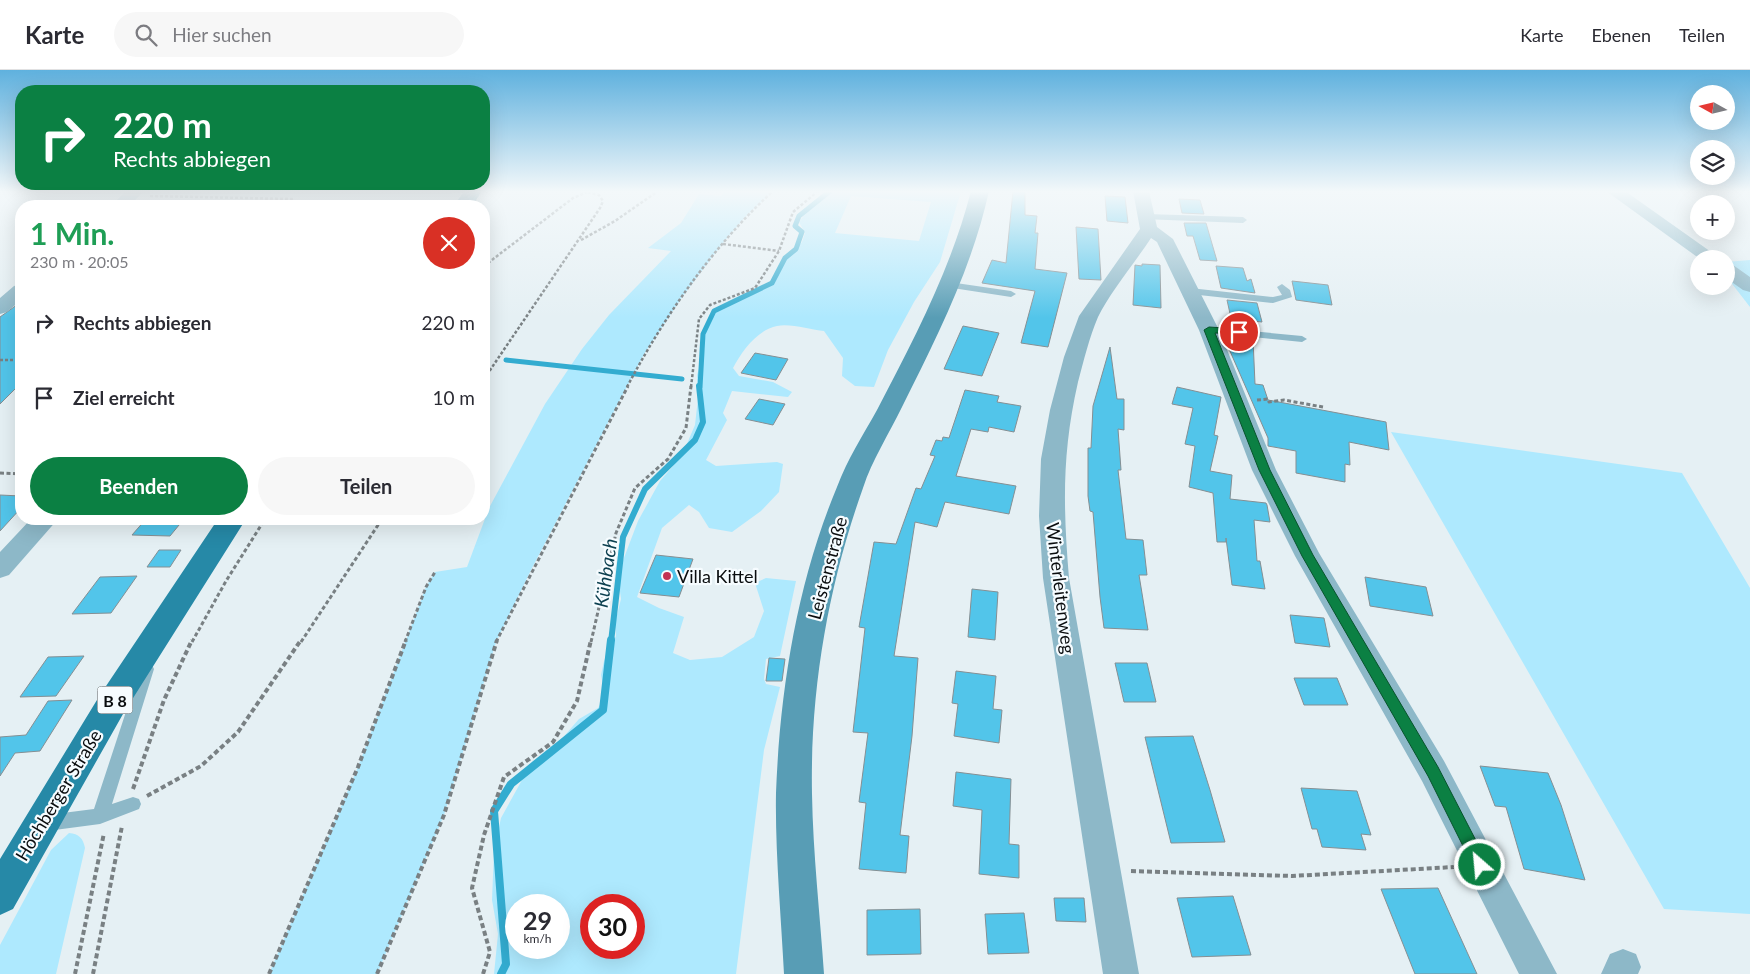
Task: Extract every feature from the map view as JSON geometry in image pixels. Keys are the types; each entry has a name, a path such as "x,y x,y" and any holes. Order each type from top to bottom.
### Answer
{"main road":[{"name":"Leistenstraße","path":"804,974 794,794 799,699 809,632 825,562 850,486 938,314 969,233"},
{"name":"Höchberger Straße","path":"0,896 39,824 160,627 228,525"}],"street":[{"name":"Winterleitenweg","path":"1121,974 1056,578 1051,516 1053,459 1060,410 1069,375 1089,316 1142,233"},
{"path":"1158,233 1164,239 1209,330 1264,470 1308,556 1433,771 1480,865 1539,974"},
{"path":"1675,233 1699,250"},
{"path":"1735,275 1750,286"},
{"path":"0,308 15,295"},
{"path":"0,568 40,525"}],"lane":[{"path":"949,286 1011,294"},
{"path":"1190,291 1274,300 1287,296 1287,292 1282,287"},
{"path":"1209,330 1302,339"},
{"path":"100,816 160,627"},
{"path":"39,824 100,816 130,805"}],"path":[{"path":"490,261 526,233"},
{"path":"490,370 584,233"},
{"path":"580,240 593,233"},
{"path":"377,974 444,815 496,642 644,354 682,296 731,233"},
{"path":"483,974 490,952 472,888 484,835 504,777 552,742 577,701 616,533 635,488 668,459 686,428 699,319 710,305 755,288 779,251 785,233"},
{"path":"722,244 779,251"},
{"path":"0,360 15,360"},
{"path":"1237,400 1268,399 1269,402 1284,400 1323,408"},
{"path":"0,473 15,474"},
{"path":"93,974 130,805 169,690 214,598 261,525"},
{"path":"130,805 201,766 238,732 378,525"},
{"path":"269,974 358,767 426,587 435,572"},
{"path":"75,974 106,821 100,816"},
{"path":"1105,870 1292,876 1480,865"}],"shaded area":[{"path":"668,233 731,233 682,297 644,354 532,568 496,642 444,815 377,974 269,974 358,767 426,587 435,572 467,567 483,525 490,525 490,506 545,404 582,349 609,315 671,251 648,248"},
{"path":"805,233 837,233 919,241 921,233 949,233 940,262 914,302 888,350 874,387 855,386 842,376 843,358 824,331 782,325 770,328 751,342 733,368 739,376 773,382 792,392 788,397 732,391 723,413 727,420 706,460 716,466 777,462 783,464 779,492 761,511 732,532 709,528 699,512 689,505 662,528 637,597 659,608 684,617 673,653 690,660 722,657 754,637 764,611 755,583 766,578 796,581 780,656 766,659 764,679 766,684 780,687 764,750 736,974 494,974 498,934 492,900 494,850 501,818 532,762 559,742 579,719 598,708 603,700 604,691 601,675 604,661 616,636 615,623 621,599 619,584 622,563 638,521 660,481 686,446 695,425 698,398 697,375 704,352 706,326 711,314 731,301 770,282 778,268 802,242"},
{"path":"1750,260 1750,307 1735,288 1735,261"},
{"path":"1391,432 1682,473 1750,588 1750,914 1664,909"},
{"path":"69,833 80,837 85,848 56,974 0,974 0,945 51,850"}],"building":[{"path":"1009,233 1038,233 1035,269 1067,273 1048,347 1021,343 1035,291 982,283 992,260 1006,263"},
{"path":"1076,233 1098,233 1101,280 1079,279"},
{"path":"1186,233 1209,233 1217,261 1200,260 1193,236 1187,236"},
{"path":"1142,264 1160,265 1161,308 1133,305 1135,265 1142,266"},
{"path":"1216,266 1243,268 1247,281 1251,279 1255,293 1221,288"},
{"path":"1292,281 1328,285 1332,305 1296,300"},
{"path":"1227,300 1257,303 1262,322 1252,321 1253,329 1233,327"},
{"path":"15,306 15,389 0,404 0,317"},
{"path":"963,326 999,333 982,376 944,369"},
{"path":"1235,337 1253,339 1255,384 1263,385 1268,400 1386,422 1389,450 1349,442 1350,465 1345,464 1345,482 1296,473 1296,451 1268,446 1268,438 1226,342 1236,343"},
{"path":"1110,347 1117,399 1124,399 1124,430 1118,429 1121,470 1118,470 1126,539 1143,540 1147,575 1139,575 1148,630 1104,628 1093,512 1090,511 1088,496 1088,448 1091,448 1093,406"},
{"path":"755,353 788,359 776,380 741,373"},
{"path":"1177,387 1221,397 1214,435 1218,436 1210,471 1232,475 1230,499 1266,503 1267,505 1270,522 1254,520 1257,561 1260,561 1265,589 1232,585 1226,538 1226,542 1217,542 1213,493 1189,487 1195,446 1185,444 1193,408 1172,404"},
{"path":"965,390 999,396 997,402 1021,406 1014,432 989,427 988,432 971,429 956,476 1016,486 1009,514 945,502 937,527 915,522 894,656 918,658 912,736 900,835 909,836 906,873 859,869 866,803 859,802 868,733 853,732 865,628 859,627 874,542 896,544 916,488 921,489 935,456 930,455 936,440 942,441 943,437 949,438"},
{"path":"759,399 785,404 773,425 745,419"},
{"path":"0,495 15,496 15,515 0,531"},
{"path":"141,525 179,525 170,536 132,535"},
{"path":"159,550 181,550 170,567 147,567"},
{"name":"Villa Kittel","path":"656,555 693,559 679,597 640,593"},
{"path":"137,576 111,613 72,614 100,577"},
{"path":"1365,577 1426,587 1433,616 1370,606"},
{"path":"972,589 998,592 995,640 968,637"},
{"path":"1290,615 1324,618 1330,647 1295,643"},
{"path":"84,656 56,696 20,697 48,657"},
{"path":"769,658 785,659 782,681 766,681"},
{"path":"1115,663 1147,663 1156,702 1124,702"},
{"path":"956,671 996,676 993,709 1002,710 999,743 954,736 958,704 952,703"},
{"path":"1294,678 1337,678 1348,705 1304,705"},
{"path":"72,700 40,751 15,753 0,776 0,737 26,735 48,701"},
{"path":"1193,736 1225,842 1171,843 1145,737"},
{"path":"1480,766 1548,773 1561,805 1585,880 1524,869 1506,807 1495,806"},
{"path":"956,772 1011,779 1009,844 1019,845 1019,878 979,874 982,810 953,806"},
{"path":"1301,788 1357,791 1371,835 1361,834 1366,850 1322,847 1317,829 1312,829"},
{"path":"1438,888 1477,974 1415,974 1381,889"},
{"path":"1233,896 1251,955 1192,957 1177,898"},
{"path":"1054,898 1084,898 1086,922 1056,921"},
{"path":"920,909 921,954 867,955 867,910"},
{"path":"1024,913 1029,953 988,954 985,914"}],"waterway":[{"name":"Kühbach","path":"700,387 703,334 714,311 772,283 785,258 796,249 802,233"},
{"path":"506,360 682,379"},
{"name":"Kühbach","path":"611,642 623,537 645,489 695,440 703,422 699,386"},
{"name":"Kühbach","path":"501,974 506,964 494,811 511,784 603,710 611,640"}],"place":[{"name":"Villa Kittel","path":"667,576"}],"route":[{"path":"1239,332 1209,330 1264,470 1308,556 1433,771 1480,865"}]}
